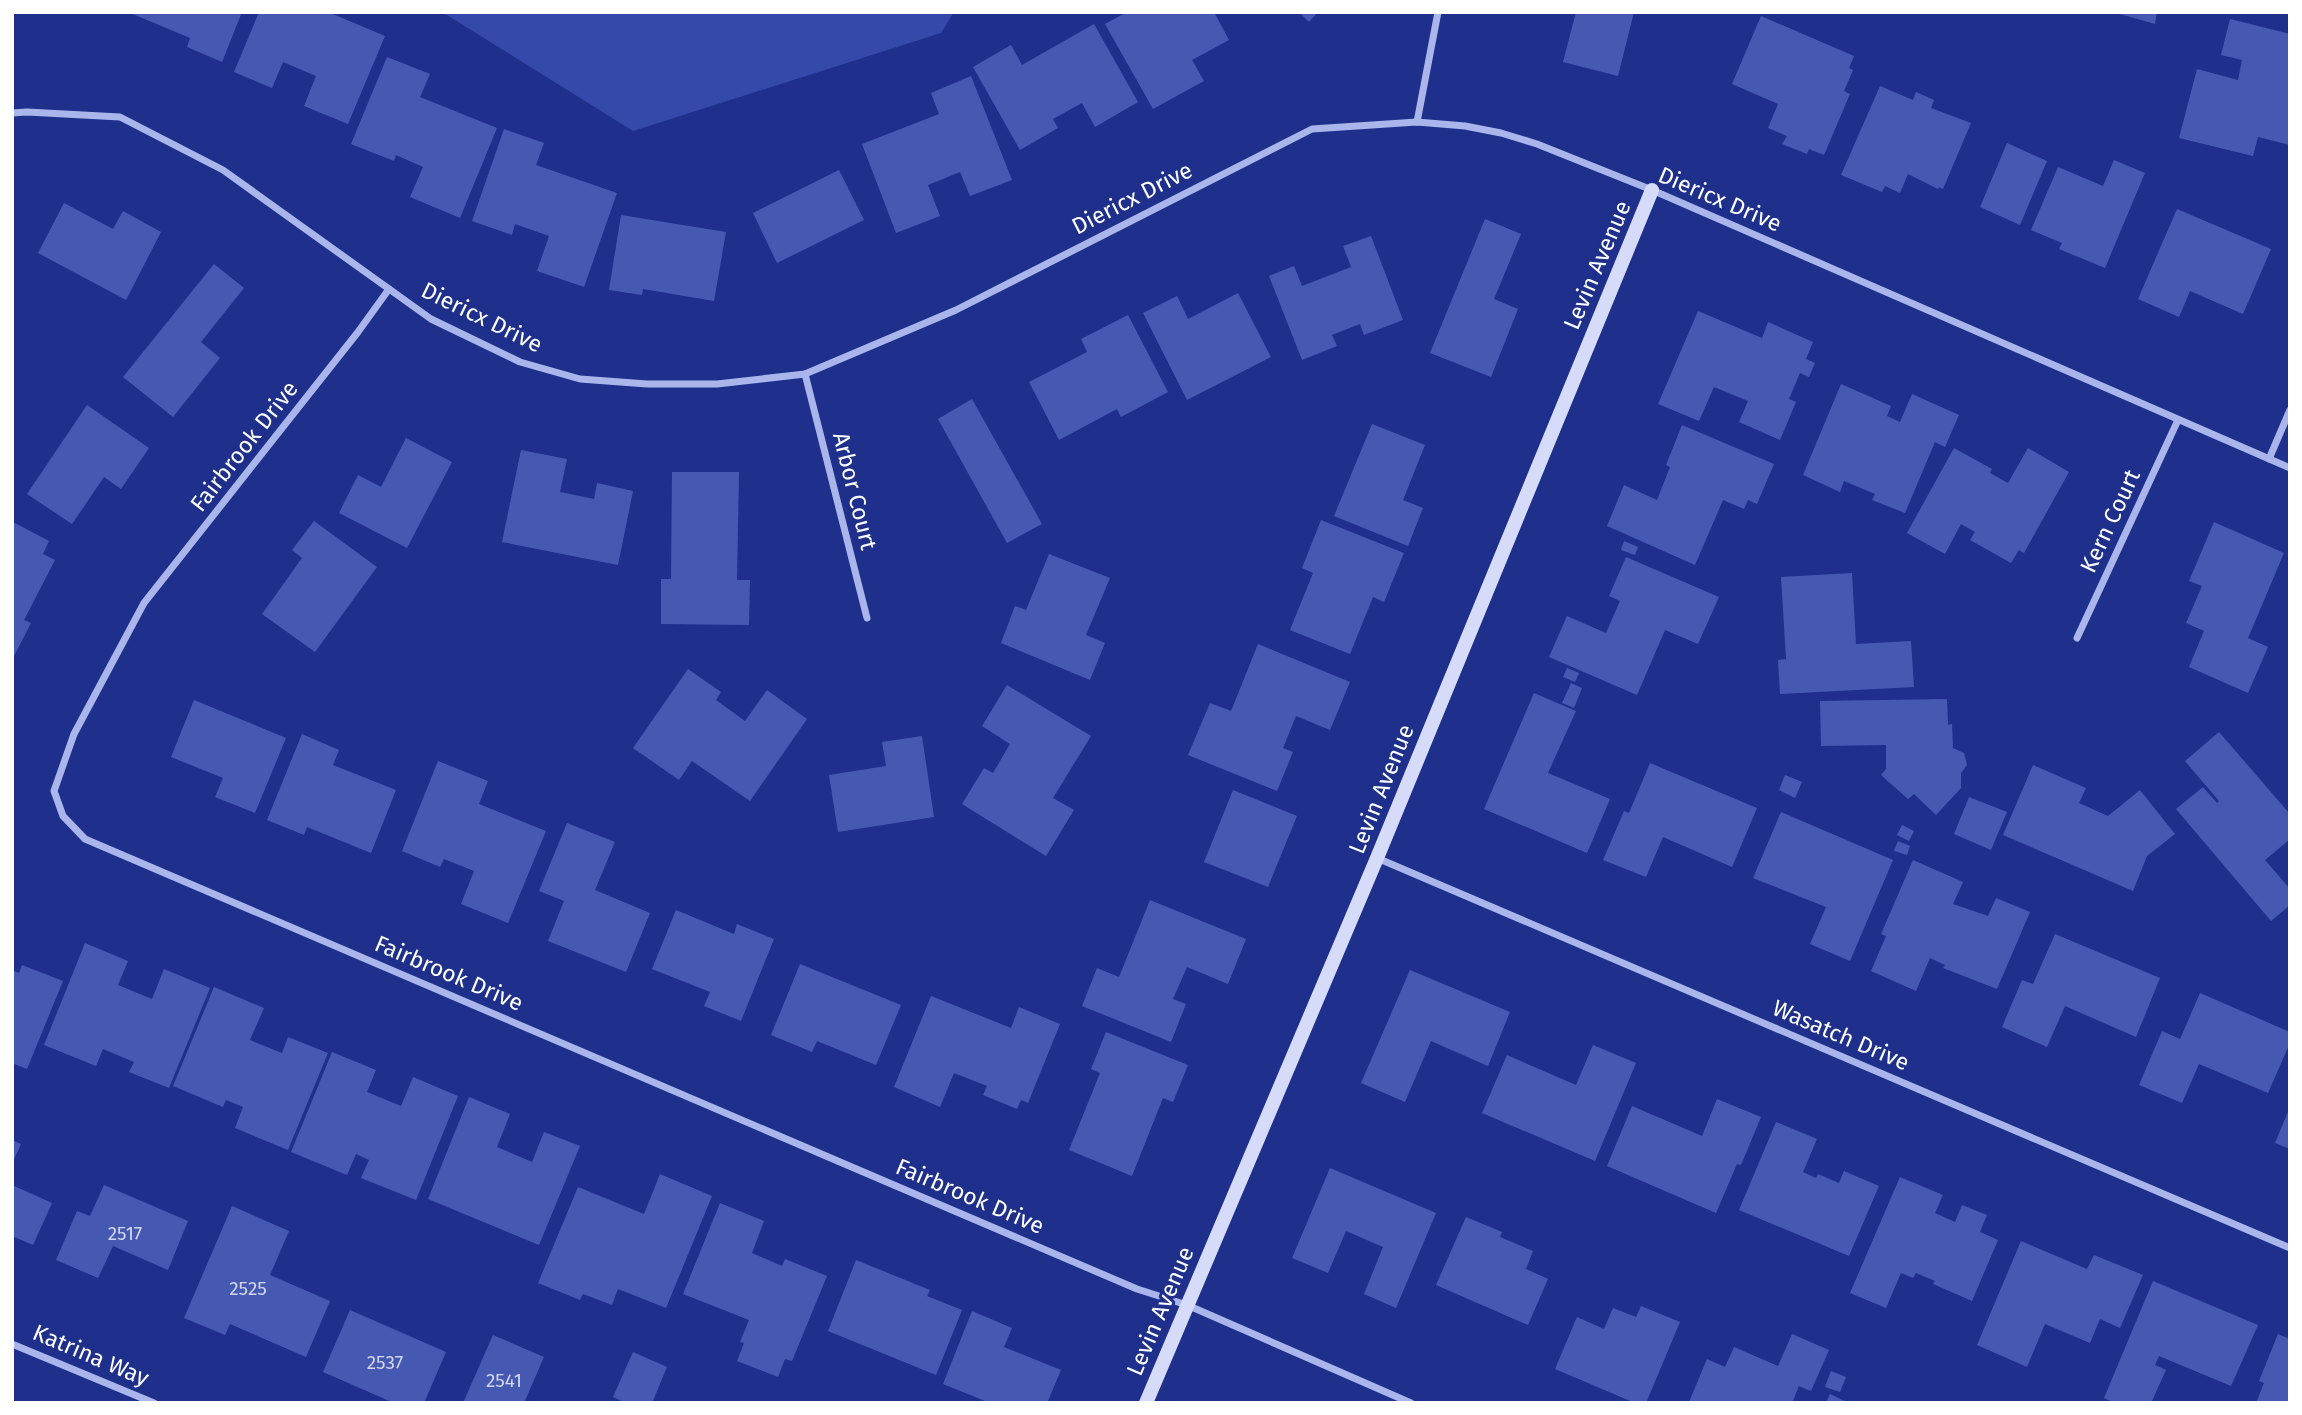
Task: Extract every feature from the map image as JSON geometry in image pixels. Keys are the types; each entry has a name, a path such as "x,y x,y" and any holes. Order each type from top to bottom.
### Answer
{"street":[{"path":"1417,122 1438,12"},
{"name":"Diericx Drive","path":"12,113 27,111 120,117 223,170 431,319 520,362 580,379 647,384 717,384 805,374 956,310 1312,129 1417,122 1465,126 1537,144 1652,190 2290,468"},
{"name":"Levin Avenue","path":"1146,1403 1377,858 1652,190"},
{"name":"Fairbrook Drive","path":"389,289 359,332 144,603 74,734 54,791 63,816 85,839 1124,1283 1187,1305 1411,1403"},
{"name":"Arbor Court","path":"805,374 867,618"},
{"path":"2269,459 2290,410"},
{"name":"Kern Court","path":"2077,638 2178,421"},
{"name":"Wasatch Drive","path":"1377,858 2290,1248"},
{"name":"Katrina Way","path":"12,1344 154,1403"}],"shaded area":[{"path":"442,12 954,12 941,33 633,131"}],"building":[{"path":"128,12 242,12 222,62 187,47 190,38"},
{"path":"259,12 328,12 385,36 348,124 304,106 316,76 283,62 272,88 234,72"},
{"path":"1127,12 1214,12 1229,40 1192,60 1204,81 1153,109 1105,24"},
{"path":"1299,12 1318,12 1309,22"},
{"path":"1576,12 1634,12 1618,76 1563,62"},
{"path":"2113,12 2157,12 2155,24"},
{"path":"1761,16 1854,56 1849,68 1853,70 1844,91 1850,94 1824,155 1809,149 1807,154 1782,144 1787,136 1768,128 1778,104 1732,84"},
{"path":"2230,19 2290,34 2290,145 2258,137 2253,156 2179,138 2197,69 2238,80 2242,60 2221,55"},
{"path":"1094,24 1138,102 1095,127 1082,103 1053,119 1058,128 1020,150 973,67 1011,45 1022,65"},
{"path":"387,57 430,74 420,97 497,128 460,218 410,197 423,167 396,155 394,161 351,144"},
{"path":"971,76 1012,180 970,196 960,172 928,185 940,216 896,233 862,144 939,114 931,93"},
{"path":"1880,86 1913,100 1916,92 1934,100 1931,108 1971,123 1943,189 1908,174 1900,193 1885,186 1882,192 1841,175"},
{"path":"504,129 544,143 536,165 617,193 584,287 537,271 549,236 515,224 512,235 472,221"},
{"path":"2007,143 2047,161 2020,225 1980,207"},
{"path":"2114,160 2145,173 2105,268 2059,249 2062,243 2031,230 2058,167 2103,186"},
{"path":"839,170 864,220 777,263 753,213"},
{"path":"64,203 113,229 123,211 161,232 126,300 38,253"},
{"path":"2177,209 2271,249 2243,314 2190,291 2179,317 2138,299"},
{"path":"621,215 726,232 714,301 643,289 642,295 609,290"},
{"path":"1485,219 1521,234 1494,299 1518,309 1491,377 1430,353"},
{"path":"1371,236 1403,320 1364,335 1360,324 1332,335 1337,346 1302,360 1269,276 1294,266 1302,286 1351,267 1343,246"},
{"path":"214,264 244,288 201,342 220,358 173,417 123,377"},
{"path":"1238,293 1271,357 1187,400 1143,313 1177,296 1188,319"},
{"path":"1698,311 1762,338 1768,322 1813,342 1806,359 1815,363 1809,377 1800,373 1789,399 1796,402 1780,440 1739,422 1748,401 1714,387 1699,421 1658,404"},
{"path":"1128,315 1168,392 1121,417 1117,409 1059,440 1029,382 1087,352 1081,339"},
{"path":"1841,384 1891,406 1887,416 1900,422 1912,394 1959,415 1945,447 1935,442 1905,513 1872,500 1875,494 1844,481 1840,492 1803,475"},
{"path":"972,399 1042,524 1007,543 938,419"},
{"path":"87,405 149,448 121,489 104,477 72,524 27,494"},
{"path":"1372,424 1425,445 1403,500 1423,508 1408,546 1334,516"},
{"path":"1682,425 1774,464 1757,504 1748,500 1744,509 1723,500 1695,565 1607,526 1624,485 1657,500 1670,467 1666,465"},
{"path":"406,438 452,462 407,548 339,513 358,475 381,487"},
{"path":"1954,448 1992,469 1990,473 2008,483 2028,448 2069,472 2024,553 2019,550 2011,563 1970,540 1975,532 1961,524 1945,554 1907,533"},
{"path":"521,450 567,459 560,492 594,499 597,483 633,491 618,565 502,542"},
{"path":"672,472 739,472 737,580 750,580 749,625 661,624 661,579 671,579"},
{"path":"1321,520 1404,553 1384,602 1373,597 1350,654 1290,630 1313,573 1302,568"},
{"path":"314,521 377,567 315,652 262,614 302,558 292,550"},
{"path":"13,522 49,541 43,554 55,560 24,620 31,623 12,660"},
{"path":"2214,522 2284,553 2248,638 2268,647 2248,693 2189,667 2204,631 2186,623 2202,586 2189,581"},
{"path":"1624,541 1638,547 1635,555 1621,550"},
{"path":"1049,554 1110,578 1086,635 1105,643 1090,680 1001,643 1015,606 1026,610"},
{"path":"1626,557 1719,597 1698,644 1665,630 1637,695 1549,657 1567,616 1606,633 1620,601 1609,596"},
{"path":"1852,573 1856,644 1911,641 1914,687 1780,694 1778,660 1786,659 1781,577"},
{"path":"1258,644 1350,682 1330,730 1296,716 1283,748 1293,752 1277,791 1188,755 1210,703 1231,711"},
{"path":"1567,668 1579,673 1575,682 1563,677"},
{"path":"688,669 721,692 716,700 745,721 767,690 807,719 750,801 692,761 679,780 633,748"},
{"path":"1571,683 1582,688 1574,708 1562,703"},
{"path":"1007,685 1091,736 1053,798 1074,810 1046,856 962,804 984,768 993,773 1010,744 982,726"},
{"path":"1534,693 1576,711 1548,773 1610,799 1587,853 1484,809"},
{"path":"1947,699 1948,725 1952,724 1953,748 1964,753 1967,765 1961,773 1961,788 1936,815 1914,794 1908,799 1881,775 1886,769 1886,745 1821,746 1820,701"},
{"path":"194,700 286,738 255,813 215,797 223,778 171,757"},
{"path":"2219,732 2290,814 2290,839 2265,860 2290,889 2290,905 2271,921 2176,809 2203,787 2217,803 2219,801 2185,761"},
{"path":"302,734 339,750 333,765 396,790 371,853 307,827 304,835 267,820"},
{"path":"922,736 934,817 838,832 829,775 886,766 882,742"},
{"path":"438,761 488,781 479,804 546,831 508,923 461,904 474,871 444,859 440,867 402,851"},
{"path":"1650,763 1757,808 1732,867 1663,837 1646,877 1603,860 1624,811 1629,813"},
{"path":"2033,765 2086,788 2079,803 2108,816 2140,790 2175,834 2147,856 2133,891 2003,835"},
{"path":"1785,775 1802,782 1795,798 1779,790"},
{"path":"1233,790 1297,816 1268,887 1204,862"},
{"path":"1969,797 2007,812 1991,850 1954,834"},
{"path":"1781,812 1893,860 1850,961 1810,944 1826,907 1753,878"},
{"path":"567,823 615,842 595,890 650,913 626,972 548,941 564,901 539,891"},
{"path":"1902,825 1914,831 1909,841 1897,835"},
{"path":"1898,841 1910,846 1907,855 1894,851"},
{"path":"1913,860 1963,882 1953,904 1988,916 1996,898 2030,912 1997,989 1943,968 1945,965 1930,958 1916,991 1871,971 1886,936 1881,934"},
{"path":"1150,900 1246,939 1228,984 1187,967 1173,999 1186,1004 1171,1042 1082,1006 1097,968 1119,977"},
{"path":"676,910 734,934 737,924 774,939 741,1021 704,1006 710,992 652,969"},
{"path":"2055,934 2160,978 2136,1037 2065,1006 2047,1047 2002,1027 2022,980 2033,984"},
{"path":"85,943 128,961 118,985 152,999 164,969 210,988 169,1088 129,1072 134,1062 103,1049 96,1066 44,1045"},
{"path":"800,964 901,1005 876,1065 817,1041 812,1052 771,1035"},
{"path":"22,965 63,981 27,1069 12,1063 12,970 19,973"},
{"path":"1410,970 1510,1012 1488,1066 1431,1041 1405,1102 1361,1083"},
{"path":"214,987 264,1008 250,1040 282,1053 288,1037 328,1053 288,1150 235,1128 243,1107 226,1100 223,1107 173,1086"},
{"path":"2200,993 2290,1032 2290,1043 2268,1093 2199,1064 2182,1103 2139,1085 2162,1031 2180,1039"},
{"path":"931,996 1011,1028 1019,1007 1060,1024 1028,1103 1021,1100 1017,1109 983,1095 987,1086 954,1073 940,1107 894,1087"},
{"path":"1106,1032 1188,1065 1173,1102 1163,1098 1132,1176 1069,1150 1100,1073 1091,1069"},
{"path":"1593,1045 1636,1063 1595,1161 1482,1113 1507,1055 1576,1085"},
{"path":"332,1052 376,1070 367,1092 401,1106 413,1077 458,1096 416,1200 361,1178 369,1160 356,1154 347,1175 291,1152"},
{"path":"469,1097 510,1114 497,1147 532,1162 544,1132 580,1146 539,1245 428,1199"},
{"path":"1717,1099 1761,1117 1741,1165 1737,1164 1716,1213 1607,1166 1632,1106 1702,1136"},
{"path":"2290,1107 2290,1149 2275,1143"},
{"path":"1776,1122 1817,1139 1803,1172 1816,1178 1818,1174 1839,1183 1844,1171 1879,1186 1849,1256 1739,1210"},
{"path":"12,1140 21,1144 12,1164"},
{"path":"1330,1168 1436,1213 1396,1308 1364,1294 1383,1247 1346,1231 1328,1273 1292,1258"},
{"path":"660,1174 712,1196 666,1308 618,1289 612,1305 583,1294 580,1300 538,1283 578,1187 644,1214"},
{"path":"1900,1177 1943,1195 1935,1213 1955,1222 1962,1205 1987,1215 1980,1232 1998,1240 1972,1301 1933,1284 1935,1281 1916,1273 1913,1278 1901,1273 1886,1308 1850,1293"},
{"path":"12,1185 52,1203 33,1245 12,1236"},
{"path":"104,1185 188,1221 168,1270 113,1246 98,1278 56,1260 77,1211 90,1216"},
{"path":"720,1203 764,1221 752,1253 782,1266 785,1259 827,1276 792,1361 785,1359 778,1377 737,1361 744,1343 740,1342 749,1320 683,1294"},
{"path":"232,1206 289,1231 270,1275 330,1301 306,1357 230,1324 225,1335 184,1318"},
{"path":"1466,1217 1502,1232 1500,1237 1533,1251 1526,1269 1548,1279 1528,1325 1436,1285"},
{"path":"2021,1241 2087,1269 2094,1255 2143,1275 2120,1328 2100,1319 2090,1343 2045,1324 2027,1367 1977,1345"},
{"path":"856,1260 930,1290 927,1296 962,1310 936,1375 828,1331"},
{"path":"2153,1281 2258,1325 2231,1386 2159,1356 2155,1365 2166,1370 2151,1403 2115,1403 2104,1398"},
{"path":"1641,1306 1680,1322 1646,1403 1635,1403 1555,1369 1577,1317 1604,1329 1613,1308 1636,1317"},
{"path":"350,1310 446,1352 424,1403 394,1403 323,1372"},
{"path":"972,1311 1012,1328 1004,1347 1061,1370 1047,1403 990,1403 943,1384"},
{"path":"1792,1334 1829,1350 1811,1391 1799,1386 1792,1403 1689,1402 1707,1359 1725,1367 1734,1347 1778,1366"},
{"path":"2278,1334 2290,1339 2290,1403 2256,1403 2264,1383 2259,1381"},
{"path":"493,1335 544,1357 524,1403 463,1403"},
{"path":"633,1352 667,1367 652,1403 626,1403 613,1397"},
{"path":"1831,1371 1846,1377 1840,1392 1825,1387"},
{"path":"1830,1394 1849,1403 1826,1403"}]}
